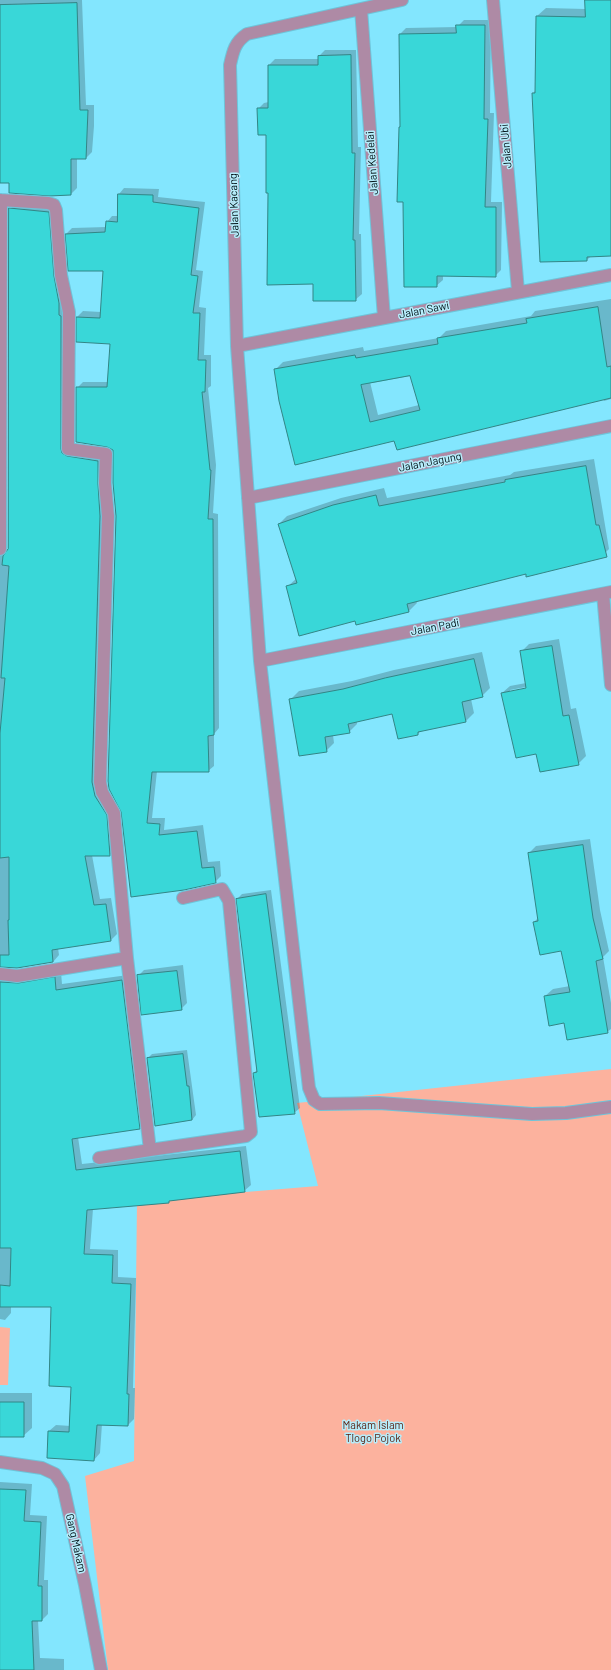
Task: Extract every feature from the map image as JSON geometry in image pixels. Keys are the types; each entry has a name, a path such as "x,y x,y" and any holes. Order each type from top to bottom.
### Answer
{"street":[{"name":"Jalan Kacang","path":"402,0 247,34 236,43 230,65 238,346 260,662 309,1088 314,1100 320,1104 379,1103 532,1114 566,1113 611,1107"},
{"name":"Jalan Ubi","path":"493,0 518,291"},
{"name":"Jalan Kedelai","path":"361,9 384,318"},
{"path":"0,549 0,200 48,203 54,205 56,210 61,275 69,312 68,449 106,454 105,484 108,516 100,782 102,792 114,813 127,958 150,1150"},
{"name":"Jalan Sawi","path":"238,346 518,291 611,275"},
{"name":"Jalan Jagung","path":"248,498 611,426"},
{"path":"607,593 611,685"},
{"name":"Jalan Padi","path":"260,662 607,593"},
{"path":"99,1158 246,1136 251,1132 229,902 222,890 183,898"},
{"path":"0,974 17,976 127,958"},
{"name":"Gang Makam","path":"0,1462 42,1468 55,1474 63,1486 85,1585 101,1670"}],"green space":[{"name":"Makam Islam Tlogo Pojok","path":"611,1069 611,1670 108,1670 85,1476 134,1461 137,1201 318,1186 297,1103"},
{"path":"0,1327 10,1328 8,1385 0,1385"}],"building":[{"path":"585,0 611,0 611,256 587,257 587,261 540,262 532,93 535,93 536,16 585,17"},
{"path":"77,3 80,110 88,110 86,159 71,159 71,195 49,196 9,193 9,183 0,183 0,5"},
{"path":"456,25 485,25 484,119 488,119 485,207 496,207 496,277 437,276 437,287 404,287 403,202 397,202 400,127 399,34 456,33"},
{"path":"351,55 352,153 355,153 353,240 355,240 356,301 313,301 313,284 267,285 268,193 266,193 266,135 258,135 257,108 268,108 268,65 318,65 318,56"},
{"path":"118,194 153,195 153,202 199,208 191,275 198,276 193,313 200,313 198,360 206,360 205,392 202,392 211,470 208,519 213,519 214,735 208,736 209,772 152,772 147,823 160,824 159,835 197,831 202,868 214,867 216,883 184,890 131,897 121,812 109,789 108,781 116,516 113,483 113,450 107,447 76,442 76,387 107,387 110,344 76,342 76,317 100,318 103,271 68,271 65,234 105,232 106,221 117,222"},
{"path":"9,208 49,212 54,276 59,303 59,315 61,316 61,449 62,453 67,456 98,461 100,516 92,782 95,796 107,815 110,856 85,856 94,905 106,904 111,941 52,950 53,962 17,968 0,967 0,955 9,955 9,857 0,858 0,733 5,678 1,678 9,566 2,565 3,556 8,549"},
{"path":"598,307 607,367 611,366 611,398 397,450 394,441 295,465 279,401 274,369 355,355 356,358 438,344 437,338 527,323 526,319","holes":["410,376 420,410 370,422 361,385"]},
{"path":"586,466 596,525 599,525 607,557 526,577 526,574 407,604 409,612 356,625 355,621 299,636 286,586 297,583 278,524 333,505 376,495 379,506 505,482 505,480"},
{"path":"552,646 563,716 569,715 579,765 540,772 536,754 516,758 501,693 526,688 520,651"},
{"path":"474,659 483,697 462,702 466,722 418,732 418,735 398,739 392,714 348,724 350,733 325,737 327,752 299,756 289,699 343,689 385,678"},
{"path":"583,845 593,918 603,959 596,961 608,1033 567,1040 564,1023 549,1026 544,996 570,992 561,951 540,955 533,922 538,921 528,853"},
{"path":"266,894 295,1114 259,1117 253,1073 257,1072 236,899"},
{"path":"177,971 182,1010 141,1015 137,975"},
{"path":"55,977 56,990 122,980 140,1129 72,1139 76,1170 240,1151 245,1192 169,1201 169,1203 87,1210 84,1254 113,1255 112,1283 131,1284 127,1394 129,1394 128,1426 97,1425 94,1461 47,1458 48,1431 69,1432 71,1387 49,1386 51,1307 0,1307 0,1285 10,1286 11,1248 0,1248 0,982 18,983"},
{"path":"183,1054 187,1086 189,1086 192,1120 155,1126 147,1058"},
{"path":"0,1402 24,1402 24,1437 0,1437"},
{"path":"0,1489 26,1490 24,1521 41,1522 38,1586 42,1586 42,1621 32,1621 34,1670 0,1670"}]}
